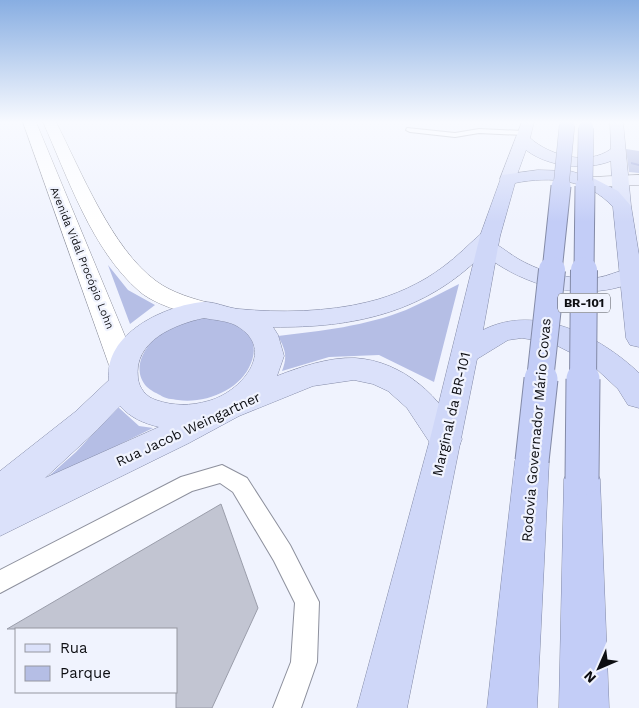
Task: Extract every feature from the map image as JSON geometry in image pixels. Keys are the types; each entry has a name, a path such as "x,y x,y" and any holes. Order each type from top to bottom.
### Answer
{"highway":[{"name":"Rodovia Governador Mário Covas","path":"512,708 532,461 573,155"},
{"name":"Rodovia Governador Mário Covas","path":"577,155 584,708"},
{"path":"508,179 542,175 560,176 592,182 630,201 631,275 638,324"},
{"name":"Marginal da BR-101","path":"382,708 446,439 489,242 508,179"},
{"path":"464,354 502,332 522,328 557,335 591,348 619,370 639,396"}],"main road":[{"name":"Marginal da BR-101","path":"508,179 516,155"},
{"path":"547,155 588,162 605,160 609,155"},
{"path":"618,155 620,180 630,201"},
{"path":"592,182 639,180"},
{"path":"0,494 86,421 123,374 130,348 144,333 162,321 176,316 204,310 225,311 244,317 306,319 340,317 377,308 415,293 445,276 489,242 500,258 537,276 569,283 595,285 610,283 631,275"},
{"path":"123,374 132,400 149,412 174,418 202,416 228,407 250,393 264,376 270,357 268,340 259,327 244,317"},
{"name":"Rua Jacob Weingartner","path":"0,517 178,434 228,407 309,375 354,368 379,374 398,383 418,398 446,439"}],"street":[{"name":"Avenida Vidal Procópio Lohn","path":"41,155 123,374"},
{"name":"Avenida Vidal Procópio Lohn","path":"65,155 103,232 121,260 148,287 180,303 204,310"}],"lane":[{"path":"0,582 188,484 222,474 240,485 282,553 307,602 304,662 287,708"}],"green space":[{"path":"627,155 639,155 639,173 629,172"},
{"path":"108,265 128,290 155,305 130,324"},
{"path":"459,284 434,382 379,355 329,357 282,371 285,353 278,336 327,330 391,316"},
{"path":"208,318 227,320 239,326 249,335 254,352 246,373 231,388 199,400 188,401 166,398 148,388 142,379 140,362 143,354 154,339 168,328 177,324"},
{"path":"118,407 139,426 153,428 41,483 76,452"}],"building":[{"path":"221,504 258,608 212,708 176,708 176,693 178,693 178,628 7,629"}],"waterway":[{"path":"633,163 639,165"}]}
